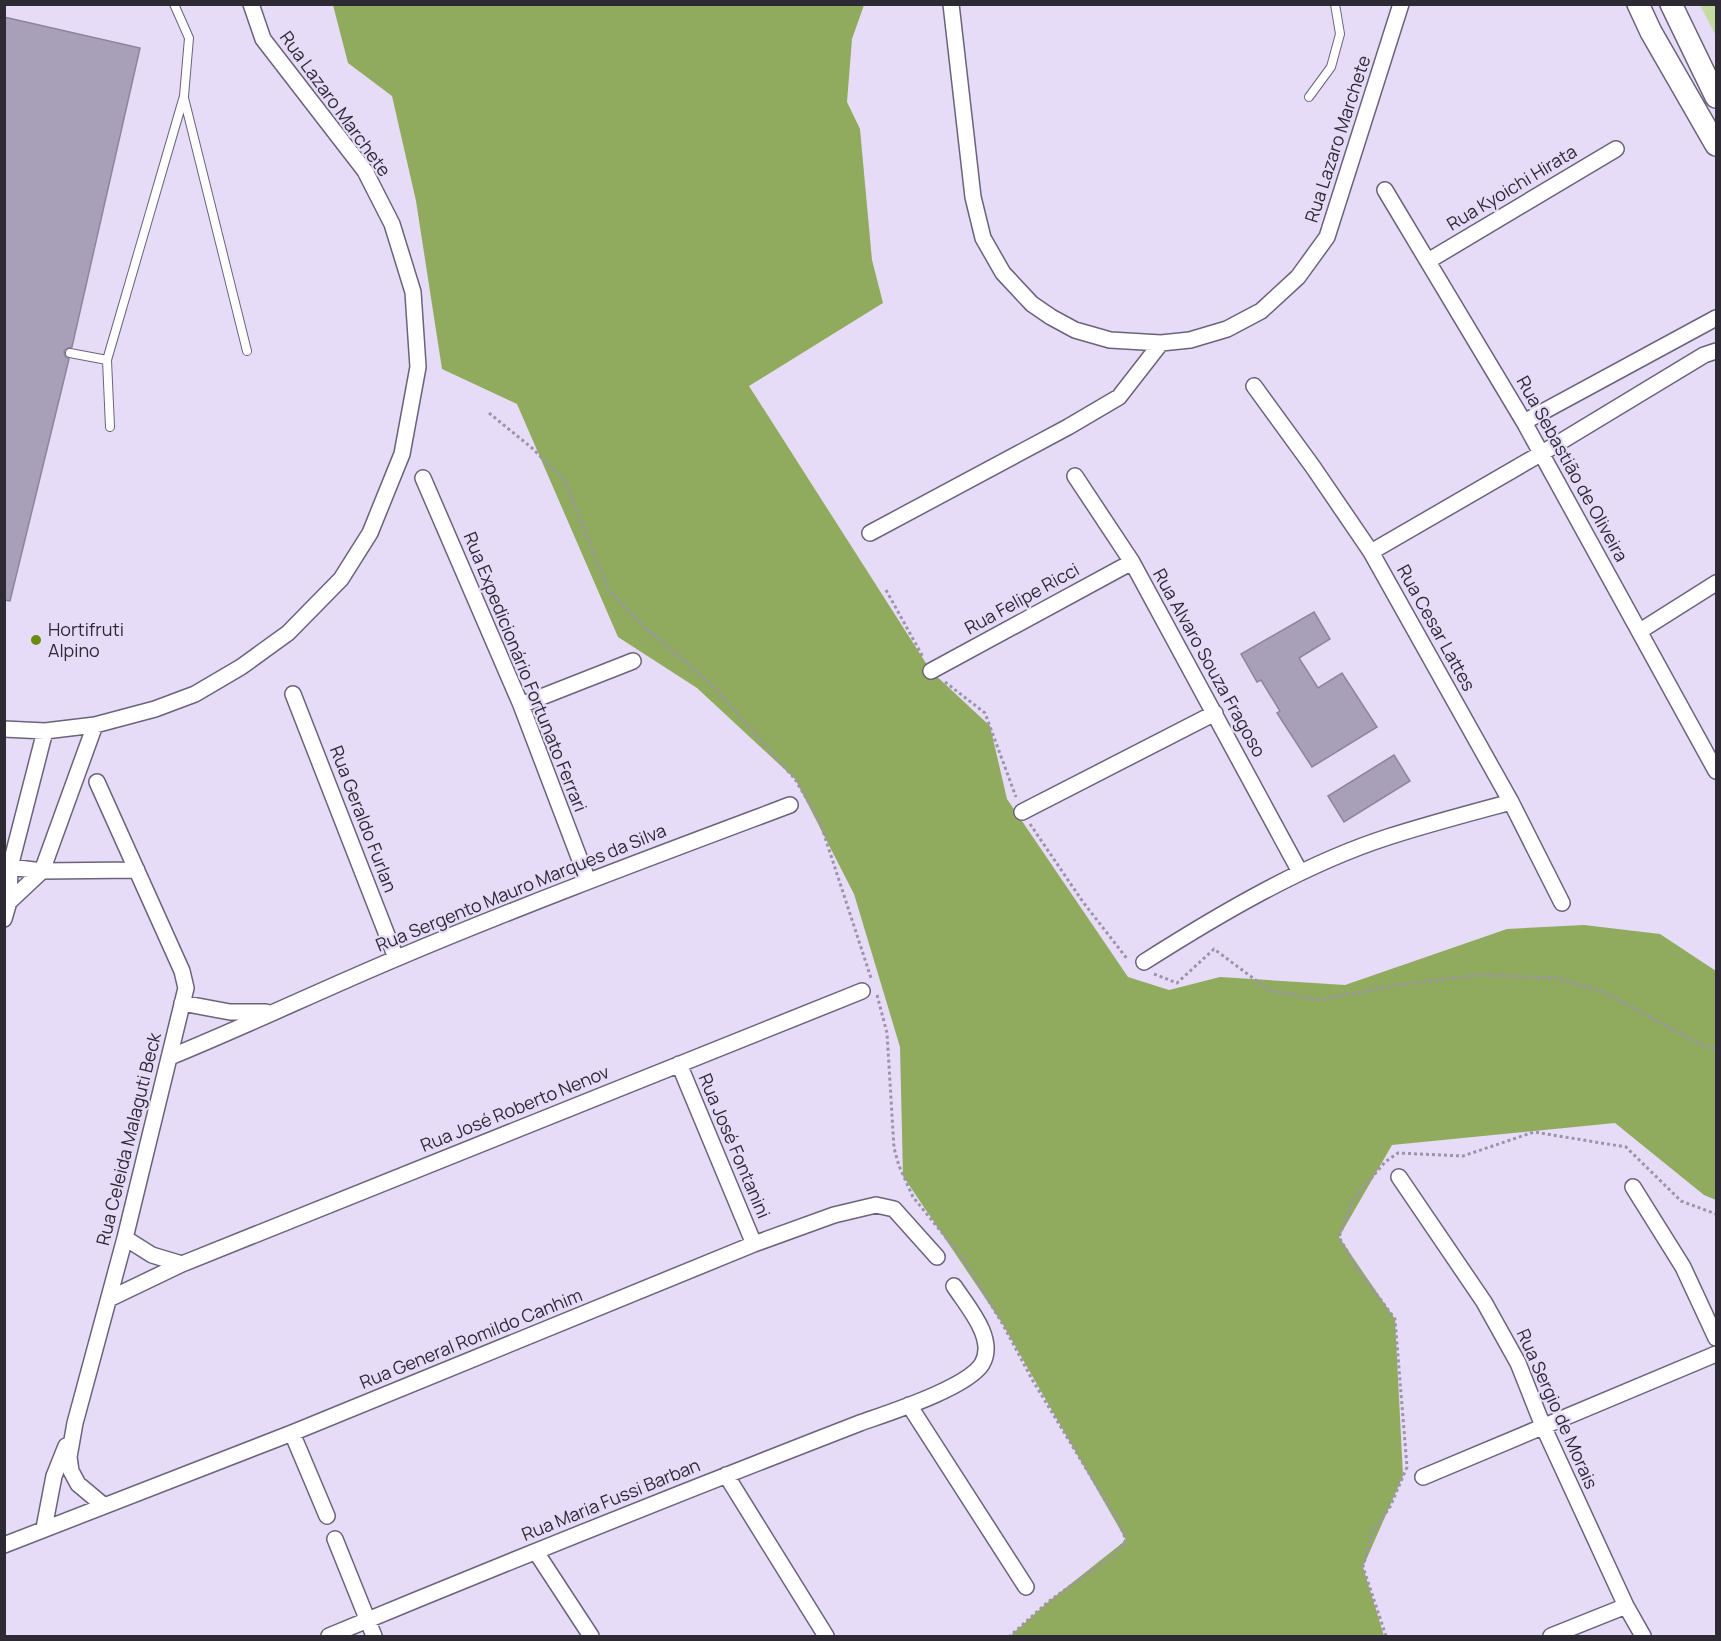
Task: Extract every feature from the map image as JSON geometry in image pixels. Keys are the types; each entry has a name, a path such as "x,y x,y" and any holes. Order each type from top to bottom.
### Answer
{"main road":[{"path":"1638,4 1651,32 1716,145"},
{"path":"1671,4 1716,97"}],"street":[{"name":"Rua Lazaro Marchete","path":"4,729 45,731 96,725 155,709 195,694 241,667 288,633 341,579 370,533 402,454 418,367 413,292 392,224 365,171 263,39 250,4"},
{"name":"Rua Lazaro Marchete","path":"951,4 973,197 983,238 1003,273 1032,304 1075,330 1110,340 1161,343 1190,340 1227,329 1261,311 1298,277 1327,237 1401,4"},
{"name":"Rua Kyoichi Hirata","path":"1428,261 1616,149"},
{"name":"Rua Sebastião de Oliveira","path":"1385,190 1542,453 1716,771"},
{"path":"1524,422 1716,318"},
{"path":"870,533 1068,427 1119,397 1161,343"},
{"path":"1371,552 1716,351"},
{"name":"Rua Cesar Lattes","path":"1254,386 1371,552 1511,802 1562,903"},
{"name":"Rua Alvaro Souza Fragoso","path":"1075,476 1131,562 1300,872"},
{"name":"Rua Expedicionário Fortunato Ferrari","path":"423,478 520,705 588,881"},
{"name":"Rua Felipe Ricci","path":"931,671 1131,562"},
{"path":"1640,630 1716,583"},
{"path":"520,705 633,661"},
{"name":"Rua Geraldo Furlan","path":"294,694 396,958"},
{"path":"1022,812 1215,714"},
{"path":"9,902 42,871 96,725"},
{"path":"4,919 9,902 10,867 45,731"},
{"name":"Rua Celeida Malaguti Beck","path":"97,782 182,971 186,988 125,1238 75,1423 69,1457 71,1471 78,1484 103,1506"},
{"path":"1144,962 1300,872 1386,837 1511,802"},
{"name":"Rua Sergento Mauro Marques da Silva","path":"170,1057 396,958 588,881 790,805"},
{"path":"10,867 42,871 136,870"},
{"name":"Rua José Roberto Nenov","path":"109,1299 182,1264 862,991"},
{"name":"Rua Sergento Mauro Marques da Silva","path":"182,1003 230,1012 269,1012"},
{"name":"Rua José Fontanini","path":"679,1064 754,1244"},
{"name":"Rua Sergio de Morais","path":"1399,1177 1484,1302 1518,1363 1543,1426 1626,1606 1643,1636"},
{"path":"1633,1187 1683,1267 1716,1338"},
{"name":"Rua General Romildo Canhim","path":"4,1545 292,1433 754,1244 863,1206 876,1205 894,1209 937,1257"},
{"path":"125,1238 152,1256 182,1264"},
{"path":"954,1286 982,1330 985,1347 982,1363 973,1373 953,1385 909,1405 1026,1587"},
{"path":"1423,1477 1716,1354"},
{"name":"Rua Maria Fussi Barban","path":"329,1636 726,1475 909,1405"},
{"name":"Rua Celeida Malaguti Beck","path":"44,1528 54,1476 75,1423"},
{"path":"292,1433 327,1516"},
{"path":"726,1475 826,1636"},
{"path":"335,1539 374,1636"},
{"path":"536,1552 591,1636"},
{"path":"1551,1636 1626,1606"}],"lane":[{"path":"110,427 107,360 184,96 189,38 174,4"},
{"path":"1309,97 1331,67 1340,34 1335,4"},
{"path":"184,96 247,351"},
{"path":"70,353 107,360"}],"path":[{"path":"489,413 532,448 565,481 608,589 643,626 711,684 795,779 820,822 882,1008 890,1060 891,1127 899,1166 913,1197 964,1260 1002,1323 1033,1381 1119,1523 1126,1540 1115,1554 1048,1602 1010,1636"},
{"path":"1386,1636 1363,1567 1372,1533 1390,1507 1407,1467 1395,1319 1355,1265 1339,1237 1353,1200 1385,1162 1398,1153 1463,1156 1534,1132 1626,1147 1681,1201 1716,1214"}],"green space":[{"path":"333,5 864,5 852,39 847,102 860,129 872,260 883,303 749,386 931,671 990,726 1007,799 1128,977 1169,990 1220,977 1345,985 1507,929 1584,925 1660,934 1716,971 1716,1200 1704,1195 1615,1123 1392,1145 1339,1237 1395,1319 1403,1476 1363,1567 1384,1636 1010,1636 1048,1602 1126,1540 1002,1323 903,1176 900,1047 854,894 795,779 697,688 618,637 517,404 442,369 416,201 392,96 348,63"},
{"path":"1700,5 1716,5 1716,36"}],"building":[{"path":"4,17 140,48 72,347 64,351 65,356 69,359 10,601 4,600"},
{"path":"1314,612 1330,639 1299,658 1318,688 1342,673 1377,727 1312,767 1277,713 1280,711 1261,680 1257,682 1241,654"},
{"path":"1394,755 1410,781 1344,822 1328,796"}],"place":[{"name":"Hortifruti Alpino","path":"36,640"}]}
